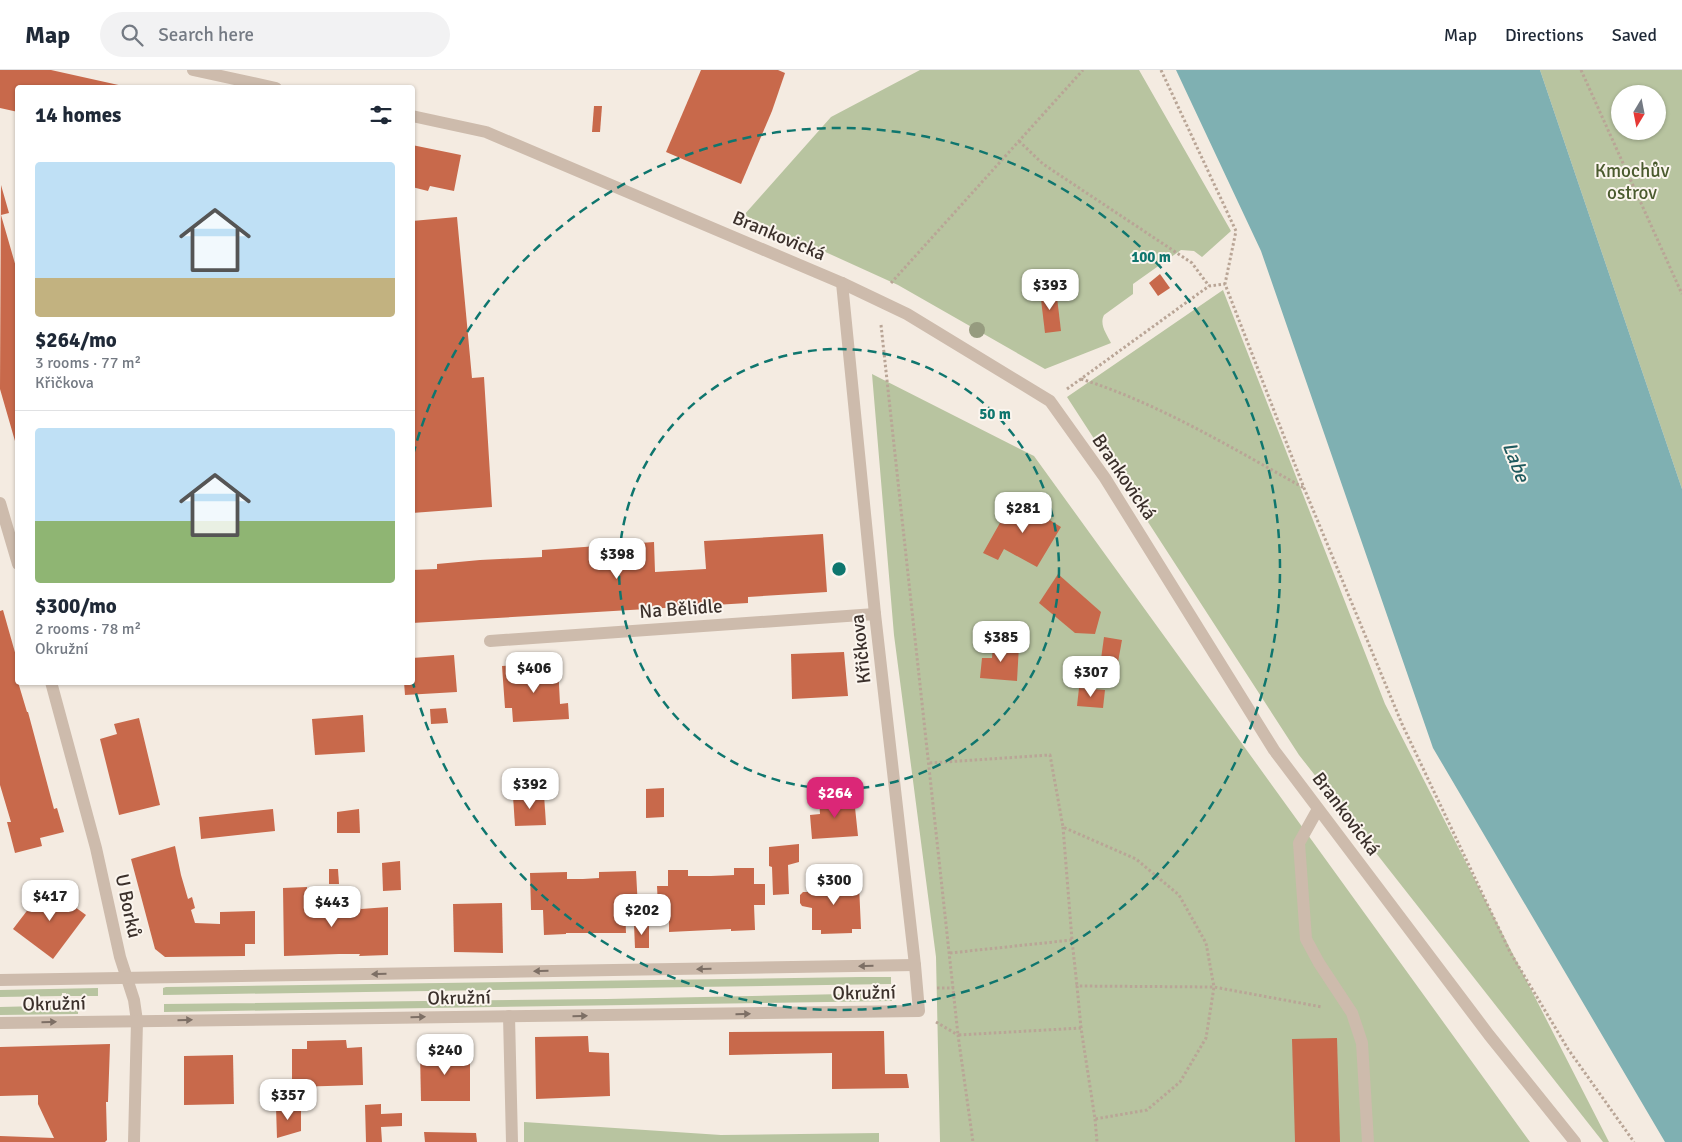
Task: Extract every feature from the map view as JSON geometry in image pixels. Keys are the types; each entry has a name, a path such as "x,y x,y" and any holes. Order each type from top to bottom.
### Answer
{"street":[{"path":"194,70 262,85"},
{"name":"Brankovická","path":"415,117 486,132 842,283 907,314 1050,401 1105,478 1274,750 1489,1035 1575,1142"},
{"name":"Křičkova","path":"842,283 875,614 915,965 918,1012"},
{"path":"0,503 15,554"},
{"name":"Na Bělidle","path":"490,641 875,614"},
{"name":"U Borků","path":"52,685 96,848 126,978 134,1000 136,1020 134,1142"},
{"path":"1318,809 1299,843 1306,939 1319,963 1352,1013 1362,1043 1368,1142"},
{"name":"Okružní","path":"0,980 915,965"},
{"name":"Okružní","path":"0,1024 136,1020 918,1012"},
{"path":"509,1016 512,1142"}],"path":[{"path":"973,1142 958,1035 878,301 893,280 1083,70"},
{"path":"1161,70 1236,231 1225,284 1304,488 1402,724 1510,952 1568,1049 1634,1142"},
{"path":"1581,70 1682,294"},
{"path":"1019,141 1043,164 1192,263 1209,286"},
{"path":"1050,401 1209,286 1225,284"},
{"path":"1081,379 1107,387 1199,430 1304,488"},
{"path":"929,763 1050,755 1063,827 1081,1028 1097,1142"},
{"path":"1063,827 1136,859 1179,895 1206,943 1214,987 1206,1038 1180,1082 1147,1110 1095,1119"},
{"path":"950,953 1072,940"},
{"path":"1077,986 1214,987 1352,1013"},
{"path":"918,1012 958,1035 1081,1028"}],"green space":[{"path":"920,70 1139,70 1231,231 1202,257 1194,251 1181,250 1133,284 1133,294 1104,315 1103,326 1111,343 1045,369 898,285 744,215 831,117"},
{"name":"Kmochův ostrov","path":"1540,70 1682,70 1682,489"},
{"path":"1223,290 1385,704 1609,1142 1603,1142 1299,755 1067,397"},
{"path":"872,374 1034,456 1530,1142 940,1142 936,957 894,635"},
{"path":"891,977 891,984 163,995 163,988 166,987"},
{"path":"98,988 98,996 67,996 66,993 62,993 62,996 0,997 0,990"},
{"path":"892,993 892,1001 164,1012 164,1004 607,999"},
{"path":"78,1005 78,1014 0,1015 0,1007"},
{"path":"524,1122 721,1135 879,1133 879,1142 524,1142"}],"water":[{"name":"Labe","path":"1176,70 1540,70 1682,489 1682,1142 1665,1142 1433,748 1261,251"}],"building":[{"path":"0,70 51,70 118,85 15,85 15,111 0,108"},
{"path":"701,70 778,70 785,73 772,111 741,184 666,152"},
{"path":"594,106 602,106 600,132 592,132"},
{"path":"415,146 461,155 454,191 430,186 428,191 415,188"},
{"path":"1,185 9,213 1,215 15,264 15,441 0,389"},
{"path":"457,217 472,378 484,377 492,507 415,513 415,221"},
{"path":"1160,274 1170,288 1158,296 1149,283"},
{"path":"1056,289 1061,331 1045,333 1040,291"},
{"path":"1014,498 1061,527 1037,567 1004,549 998,560 983,553"},
{"path":"823,534 827,592 748,597 748,603 415,623 415,570 437,569 437,564 542,557 542,550 654,542 655,572 706,569 704,541"},
{"path":"1058,574 1101,612 1095,634 1075,633 1039,603"},
{"path":"3,610 15,652 15,685 19,685 28,712 54,809 57,808 64,832 40,838 42,846 15,853 7,822 11,822 0,785 0,611"},
{"path":"1104,637 1122,640 1118,662 1101,659"},
{"path":"993,643 1019,645 1017,681 980,678 982,658 992,658"},
{"path":"844,652 848,696 792,699 791,654"},
{"path":"454,655 457,692 405,695 404,685 415,685 415,658"},
{"path":"519,665 519,668 558,665 560,704 568,703 569,719 513,722 512,708 505,708 502,666"},
{"path":"1079,688 1105,690 1103,708 1077,706"},
{"path":"446,708 448,723 431,724 430,709"},
{"path":"363,715 365,752 315,755 312,719"},
{"path":"139,718 160,805 119,815 100,739 117,734 114,724"},
{"path":"664,788 664,817 646,818 646,789"},
{"path":"544,794 546,825 515,826 513,796"},
{"path":"833,797 833,800 854,798 858,836 812,839 810,815 820,814 819,799"},
{"path":"273,809 275,831 201,839 199,817"},
{"path":"359,809 360,833 337,833 337,812"},
{"path":"799,844 799,862 788,865 789,894 773,895 772,867 769,866 769,847"},
{"path":"175,846 188,899 192,897 195,908 191,910 195,923 220,924 220,912 255,911 255,944 245,944 245,956 165,957 155,949 131,859"},
{"path":"400,861 401,890 383,891 382,863"},
{"path":"734,868 754,868 754,884 765,884 765,905 754,905 755,930 731,931 731,929 669,932 669,907 658,907 657,886 668,886 668,870 688,870 688,876 711,876 734,875"},
{"path":"329,869 338,869 339,884 329,884"},
{"path":"636,871 638,908 625,908 626,933 544,935 543,910 531,910 530,873 567,872 567,879 583,879 599,878 599,872"},
{"path":"824,875 846,875 846,886 859,885 861,929 852,929 852,933 821,934 821,930 812,930 812,908 802,906 800,895 803,892 812,892 811,887 824,886"},
{"path":"46,886 86,915 53,959 13,929"},
{"path":"307,887 308,911 319,911 320,905 339,905 340,909 340,903 360,903 361,909 388,907 388,955 284,956 283,888"},
{"path":"502,903 503,953 454,952 453,904"},
{"path":"634,924 649,924 649,948 635,948"},
{"path":"884,1031 885,1074 907,1074 909,1088 832,1089 832,1053 729,1055 729,1032"},
{"path":"588,1036 589,1052 609,1053 610,1096 536,1099 535,1037"},
{"path":"1337,1038 1340,1142 1295,1142 1292,1039"},
{"path":"346,1040 347,1048 362,1047 363,1085 292,1087 292,1049 307,1049 307,1041"},
{"path":"110,1044 108,1102 106,1102 107,1140 105,1142 0,1142 0,1136 54,1138 38,1104 38,1095 0,1096 0,1047"},
{"path":"470,1051 470,1101 421,1101 420,1052"},
{"path":"233,1055 234,1104 184,1105 184,1056"},
{"path":"381,1104 381,1114 402,1113 402,1126 381,1127 382,1142 366,1142 365,1105"},
{"path":"276,1107 301,1107 301,1131 277,1138"},
{"path":"424,1132 476,1133 477,1142 425,1142"}]}
